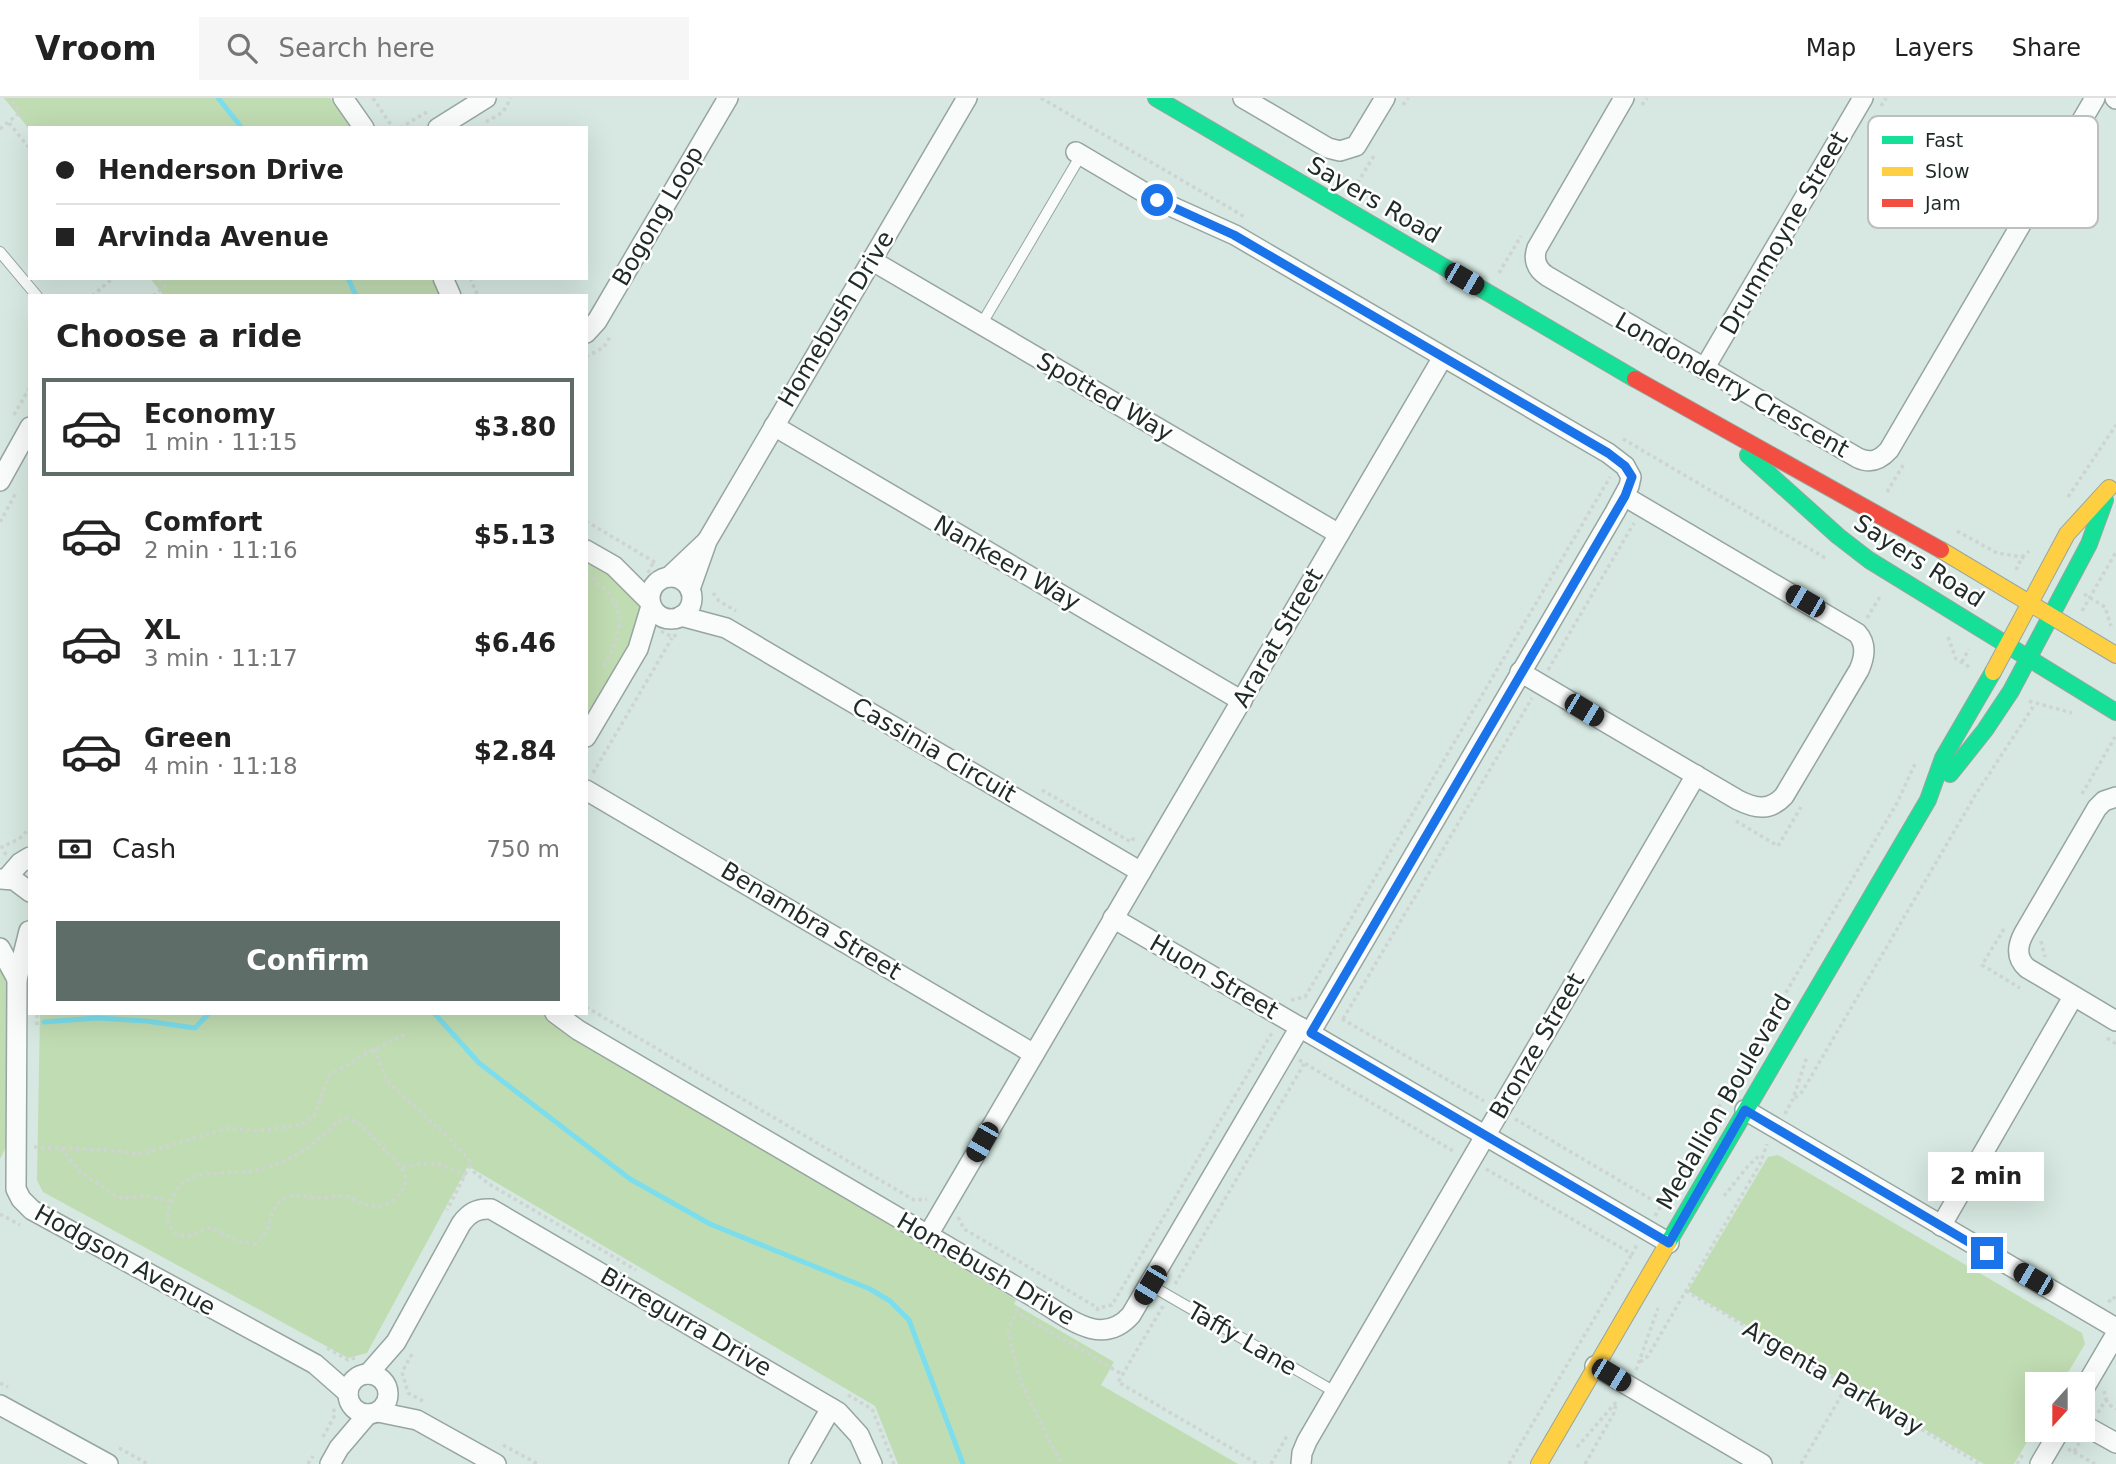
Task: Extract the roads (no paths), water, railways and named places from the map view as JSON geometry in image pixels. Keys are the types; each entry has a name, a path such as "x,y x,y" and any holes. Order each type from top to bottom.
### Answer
{"street":[{"path":"343,98 363,126"},
{"path":"441,126 486,98"},
{"name":"Bogong Loop","path":"588,331 597,321 728,98"},
{"name":"Homebush Drive","path":"588,734 706,541 967,98"},
{"name":"Sayers Road","path":"1156,98 1678,405 1900,526 2116,655"},
{"path":"1243,98 1328,148 1340,151 1356,146 1385,98"},
{"name":"Drummoyne Street","path":"1704,369 1863,98"},
{"name":"Londonderry Crescent","path":"2084,116 2095,98"},
{"name":"Londonderry Crescent","path":"1632,104 1537,248 1537,265 1547,276 1858,458 1869,461 1883,457 2018,228"},
{"path":"1079,153 1157,200 1234,235 1620,461 1632,477 1625,496 1850,628 1863,641 1864,658 1859,670 1784,796 1763,808 1749,805 1520,672"},
{"name":"Spotted Way","path":"871,260 1339,534"},
{"name":"Ararat Street","path":"1113,918 1443,357"},
{"name":"Sayers Road","path":"1678,405 1748,455 1838,536 1869,560 2116,712"},
{"path":"9,485 21,423"},
{"name":"Nankeen Way","path":"774,425 1241,701"},
{"name":"Medallion Boulevard","path":"1928,800 1943,758 1985,686 2028,601 2067,534 2113,482"},
{"name":"Medallion Boulevard","path":"1539,1464 1928,800 1985,730 2011,691 2089,544 2113,482"},
{"name":"Homebush Drive","path":"558,1015 578,1030 1086,1327 1102,1331 1117,1328 1131,1315 1150,1285 1286,1052 1305,1030 1625,496"},
{"name":"Cassinia Circuit","path":"588,551 726,628 1141,872"},
{"name":"Bronze Street","path":"1301,1464 1304,1447 1335,1392 1696,775"},
{"name":"Benambra Street","path":"588,791 1034,1054"},
{"path":"2116,797 2104,801 2097,808 2018,947 2020,959 2027,968 2116,1021"},
{"path":"3,879 28,858"},
{"path":"3,879 21,884 28,890"},
{"path":"928,1235 1113,918"},
{"name":"Huon Street","path":"1113,918 1669,1243"},
{"path":"0,942 14,941 28,931"},
{"name":"Hodgson Avenue","path":"28,938 17,979 26,1147 8,1171 18,1195 32,1210 319,1355 366,1368"},
{"name":"Hodgson Avenue","path":"0,948 17,979"},
{"path":"1941,1226 2073,997"},
{"path":"1745,1110 2116,1328"},
{"name":"Birregurra Drive","path":"396,1342 461,1224 470,1213 491,1209 831,1408 844,1418 859,1436 872,1464"},
{"path":"2094,1372 2116,1334"},
{"path":"326,1451 344,1393 366,1368 396,1342"},
{"path":"326,1451 386,1403 396,1342"},
{"name":"Hodgson Avenue","path":"319,1355 344,1393"},
{"path":"1595,1366 1762,1464"},
{"path":"366,1368 379,1377 417,1420 496,1464"},
{"path":"344,1393 358,1412 417,1420"},
{"path":"0,1405 108,1464"},
{"path":"799,1464 831,1408"},
{"path":"2095,1431 2116,1443"},
{"path":"2040,1464 2053,1442"}],"lane":[{"path":"981,325 1079,153"},
{"path":"0,252 35,294"},
{"name":"Taffy Lane","path":"1150,1285 1335,1392"}],"waterway":[{"path":"218,98 240,126"},
{"path":"349,280 355,294"},
{"path":"44,1022 97,1018 195,1028 207,1015"},
{"path":"436,1015 479,1063 630,1179 710,1224 870,1289 890,1301 909,1320 963,1464"}]}
